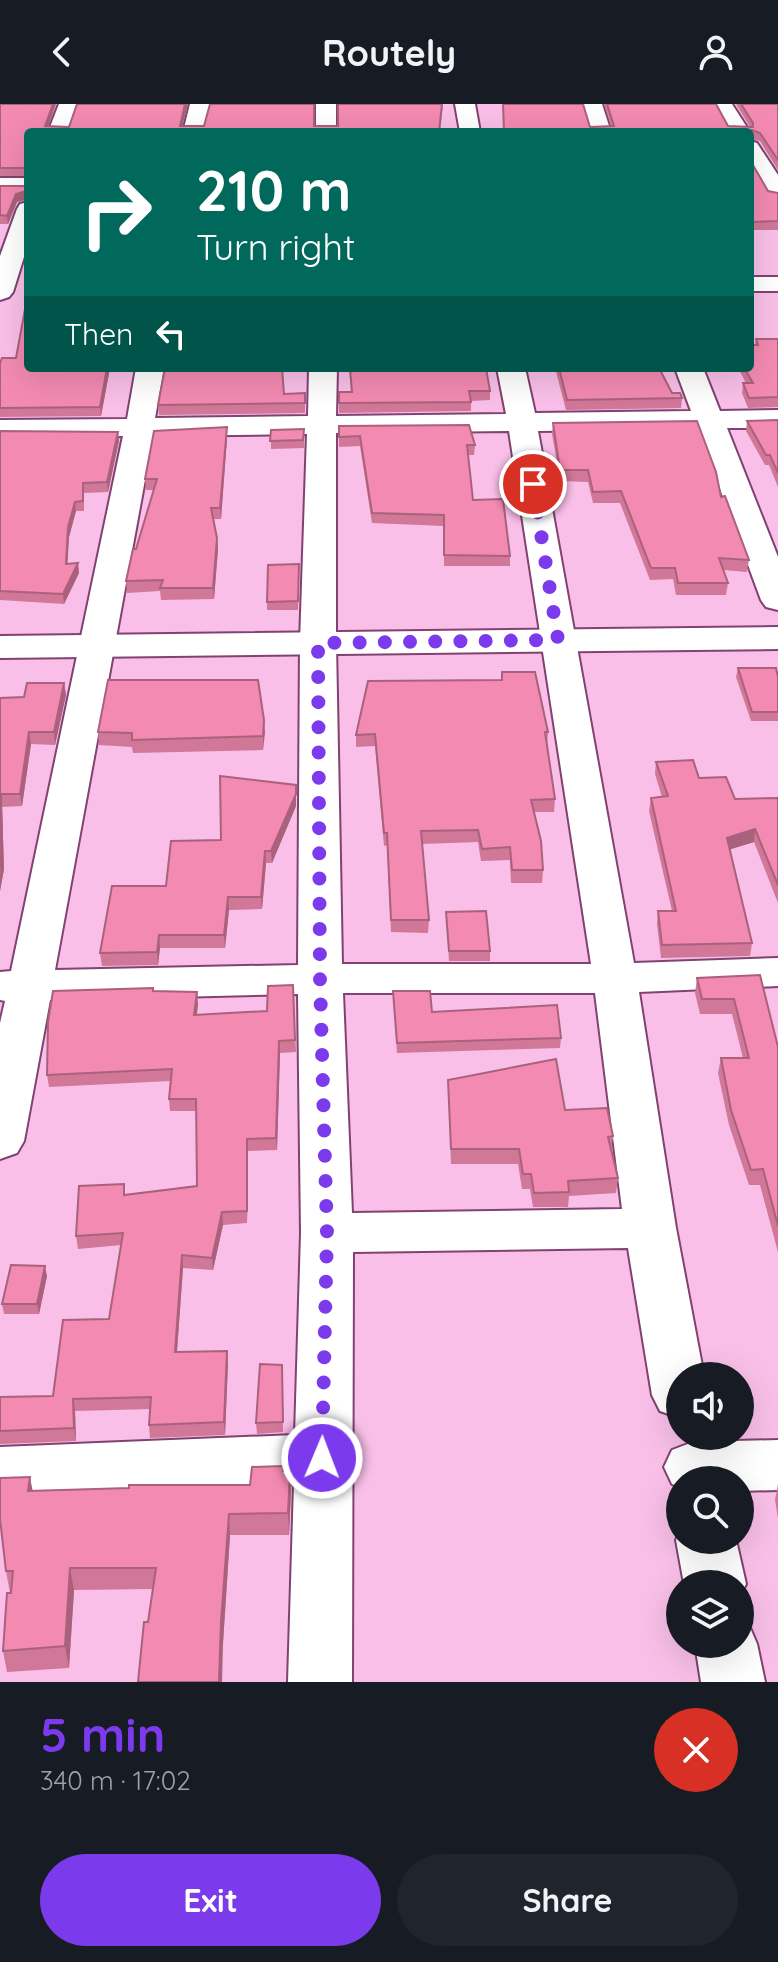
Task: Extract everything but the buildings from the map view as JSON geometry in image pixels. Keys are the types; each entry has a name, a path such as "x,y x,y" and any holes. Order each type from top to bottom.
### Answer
{"street":[{"path":"60,128 69,104"},
{"path":"194,128 200,104"},
{"path":"326,104 326,128"},
{"path":"465,104 469,128"},
{"path":"592,104 600,128"},
{"path":"722,104 737,128"},
{"path":"754,155 769,183"},
{"path":"0,185 24,185"},
{"path":"24,221 0,292 24,291"},
{"path":"754,284 778,284"},
{"path":"0,1141 15,986 96,645 149,372"},
{"path":"320,1682 327,1233 320,979 318,643 323,372"},
{"path":"512,372 615,978 650,1228 674,1362"},
{"path":"690,372 778,600"},
{"path":"0,429 778,419"},
{"path":"0,647 778,638"},
{"path":"15,986 320,979 615,978 778,972"},
{"path":"327,1233 650,1228"},
{"path":"0,1472 322,1458"},
{"path":"692,1461 778,1465"},
{"path":"729,1658 733,1682"}],"route":[{"path":"322,1458 327,1233 320,979 318,643 558,640 533,484"}]}
